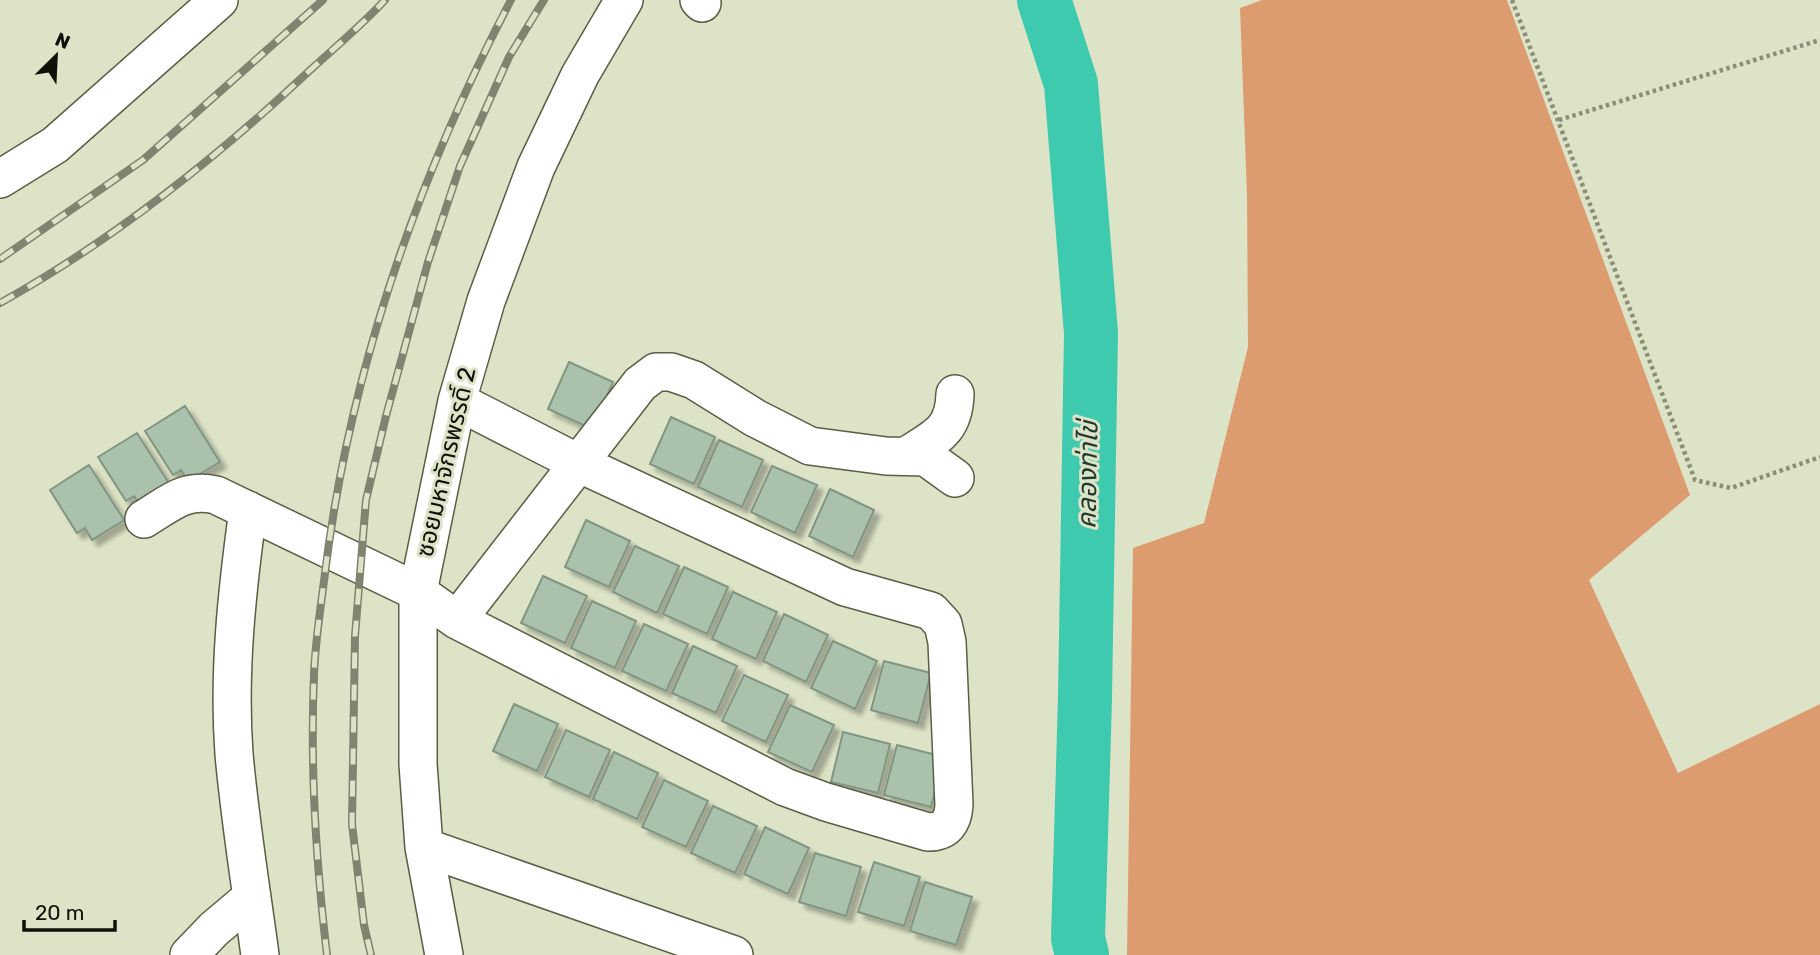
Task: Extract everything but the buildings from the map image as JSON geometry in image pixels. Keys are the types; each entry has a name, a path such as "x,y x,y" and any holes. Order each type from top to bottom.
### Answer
{"street":[{"path":"0,179 55,145 219,0"},
{"name":"ซอยมหาจักรพรรดิ์ 2","path":"444,955 424,847 418,764 418,592 457,401 485,301 536,167 580,75 624,0"},
{"path":"457,620 640,384 656,372 671,372 694,380 755,418 810,446 886,456 926,457 955,478"},
{"path":"908,455 946,428 954,408 955,394"},
{"path":"144,519 187,494 202,492 216,495 418,592 457,620 785,787 928,832 937,832 947,827 953,816 954,805 947,642 943,624 931,611 845,587 578,463 457,401"},
{"path":"248,510 236,598 234,752 260,955"},
{"path":"424,847 734,955"},
{"path":"189,955 214,929 252,897"}],"path":[{"path":"1512,0 1695,480 1731,488 1820,457"},
{"path":"1559,120 1820,40"}],"shaded area":[{"path":"1262,0 1507,0 1690,495 1589,580 1678,773 1820,704 1820,955 1127,955 1133,548 1204,523 1248,347 1247,195 1240,8"}],"waterway":[{"name":"คลองท่าไข่","path":"1044,0 1071,84 1091,333 1078,938 1082,955"}],"railway":[{"path":"0,259 143,160 323,0"},
{"path":"0,303 42,279 122,226 199,168 272,105 385,0"},
{"path":"327,955 315,815 313,710 317,640 335,505 369,355 416,210 445,138 511,0"},
{"path":"371,955 364,925 352,824 355,636 366,500 428,262 460,166 509,57 544,0"}]}
